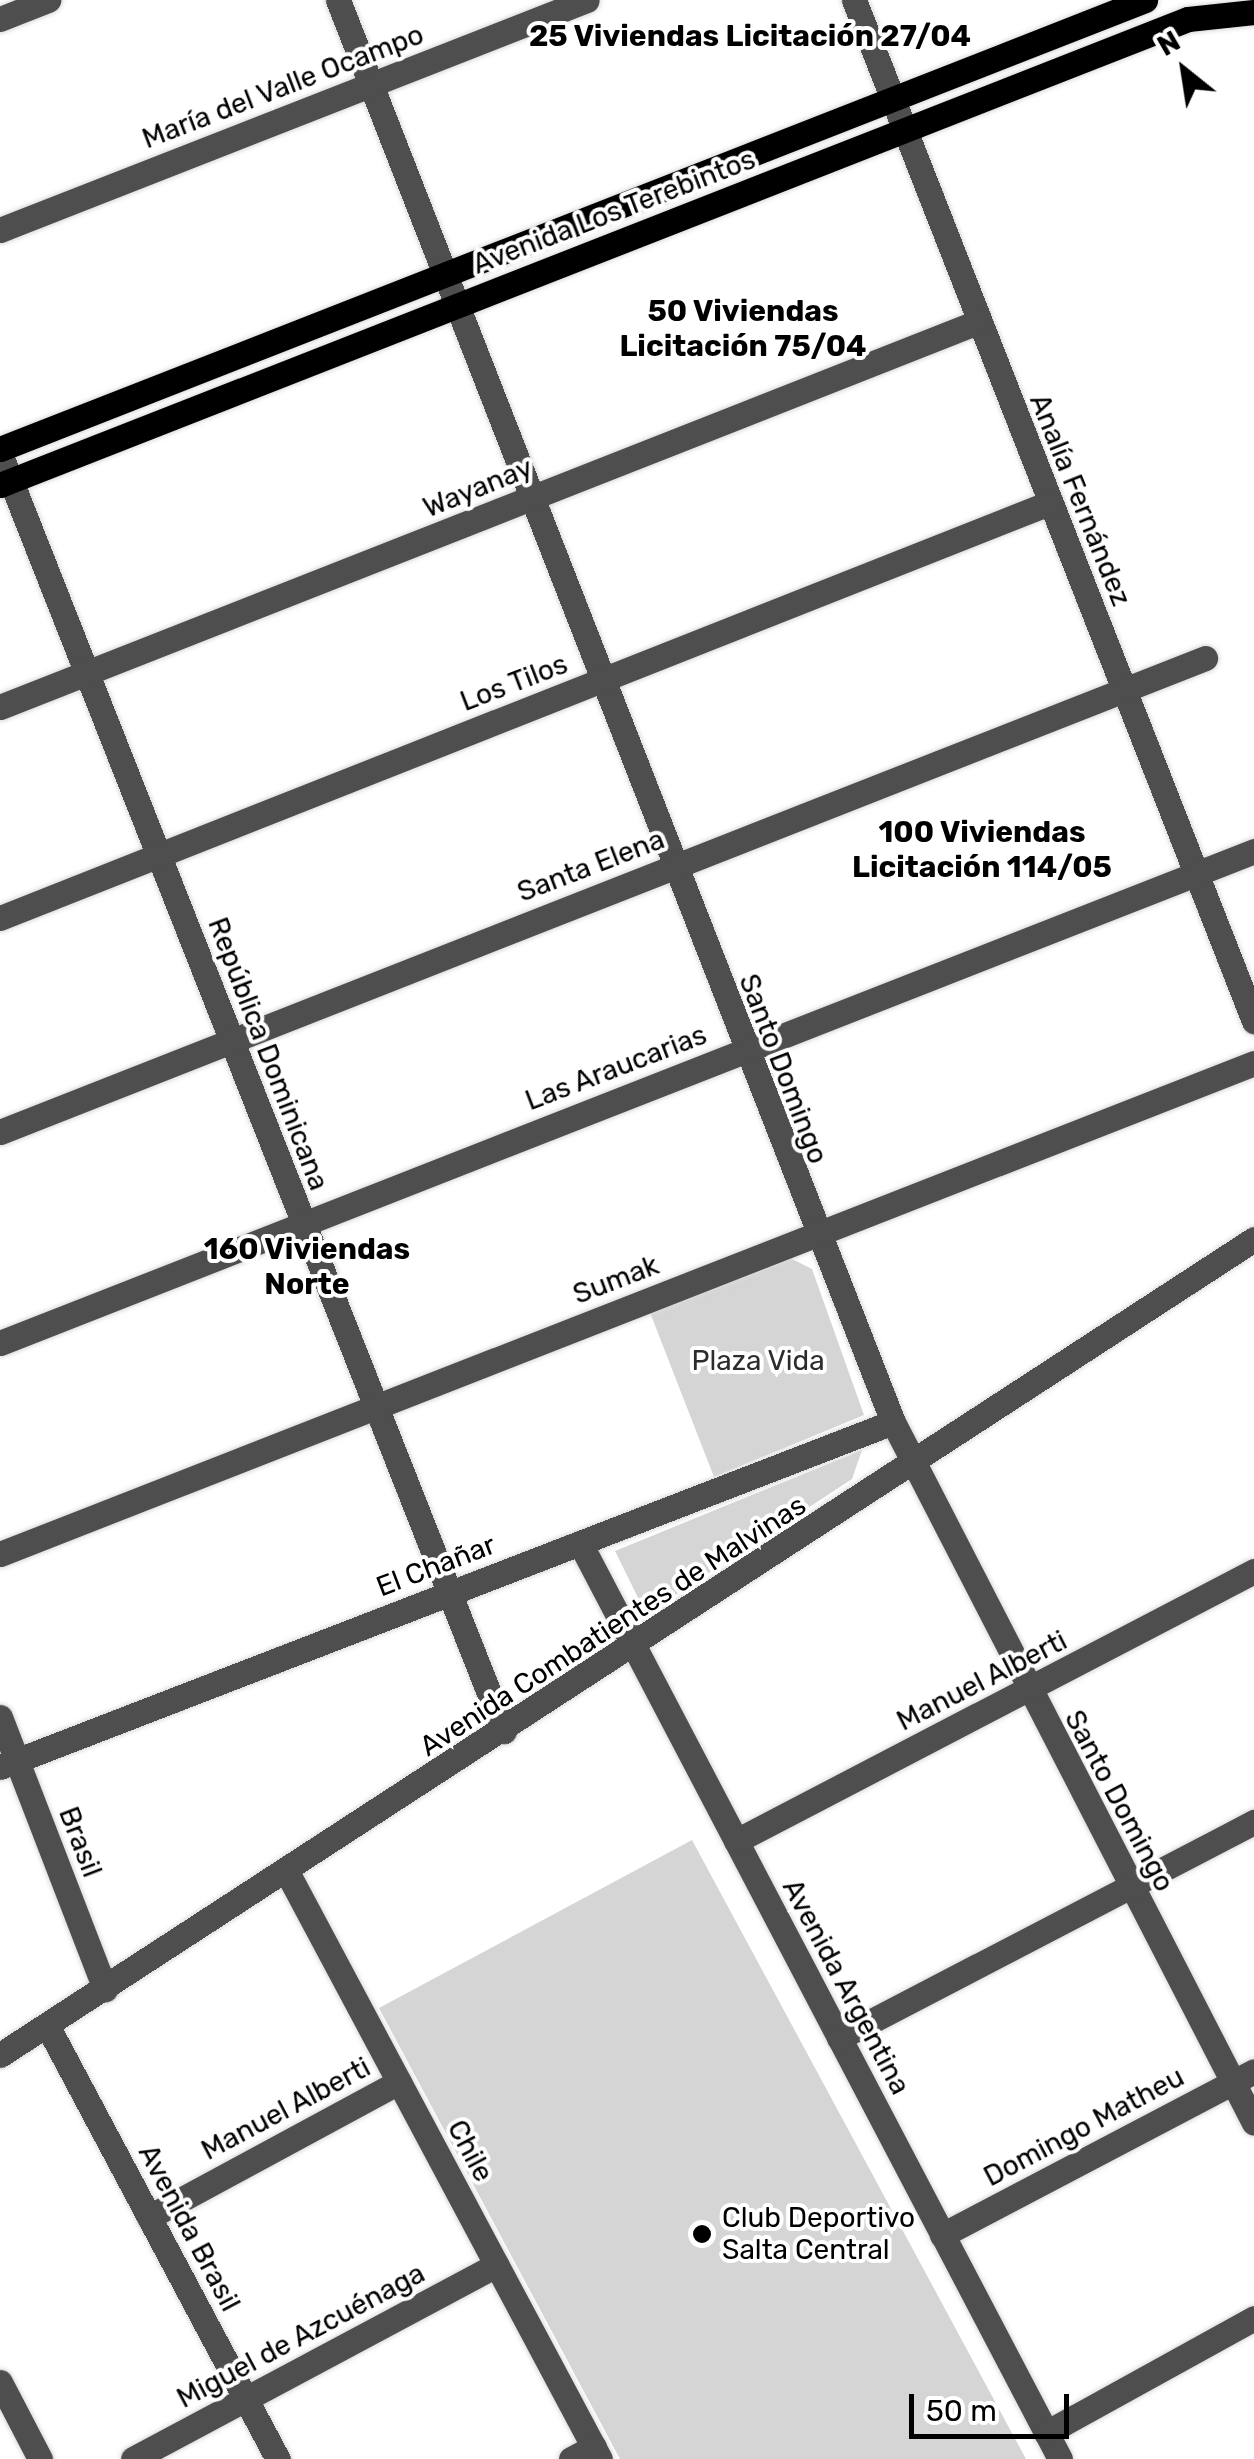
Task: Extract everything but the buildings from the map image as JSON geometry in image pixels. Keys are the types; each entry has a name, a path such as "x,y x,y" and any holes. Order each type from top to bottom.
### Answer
{"main road":[{"name":"Avenida Los Terebintos","path":"0,451 1145,0"},
{"name":"Avenida Los Terebintos","path":"5,483 1188,19 1254,12"}],"street":[{"path":"0,19 48,0"},
{"name":"Santo Domingo","path":"338,0 599,682 893,1422 1130,1886 1243,2077 1254,2122"},
{"name":"María del Valle Ocampo","path":"0,230 587,0"},
{"name":"Analía Fernández","path":"854,0 902,131 1254,1021"},
{"name":"Wayanay","path":"0,707 978,322"},
{"name":"República Dominicana","path":"0,451 5,483 86,674 504,1731"},
{"name":"Los Tilos","path":"0,918 1049,503"},
{"name":"Santa Elena","path":"0,1132 1205,658"},
{"name":"Las Araucarias","path":"0,1342 1254,851"},
{"name":"Sumak","path":"0,1554 1254,1064"},
{"name":"Avenida Combatientes de Malvinas","path":"0,2056 914,1468 1254,1239"},
{"name":"El Chañar","path":"8,1764 893,1422"},
{"name":"Avenida Argentina","path":"580,1543 1060,2459"},
{"name":"Manuel Alberti","path":"736,1840 1254,1572"},
{"name":"Brasil","path":"0,1717 8,1764 105,1989"},
{"path":"838,2038 1254,1822"},
{"name":"Chile","path":"287,1872 496,2265 588,2455"},
{"name":"Avenida Brasil","path":"47,2026 278,2459"},
{"name":"Domingo Matheu","path":"942,2235 1243,2077"},
{"name":"Manuel Alberti","path":"149,2216 399,2082"},
{"name":"Miguel de Azcuénaga","path":"133,2459 496,2265"},
{"path":"1046,2433 1254,2318"},
{"path":"0,2382 40,2459"}],"green space":[{"name":"Plaza Vida","path":"790,1258 812,1269 864,1415 714,1477 649,1310"},
{"path":"862,1450 852,1479 646,1614 615,1551"},
{"name":"Club Deportivo Salta Central","path":"692,1840 1026,2459 620,2459 379,2008"}],"place":[{"name":"Club Deportivo Salta Central","path":"702,2234"}],"district":[{"name":"25 Viviendas Licitación 27/04","path":"750,36"},
{"name":"50 Viviendas Licitación 75/04","path":"743,328"},
{"name":"100 Viviendas Licitación 114/05","path":"982,849"},
{"name":"160 Viviendas Norte","path":"307,1266"}]}
